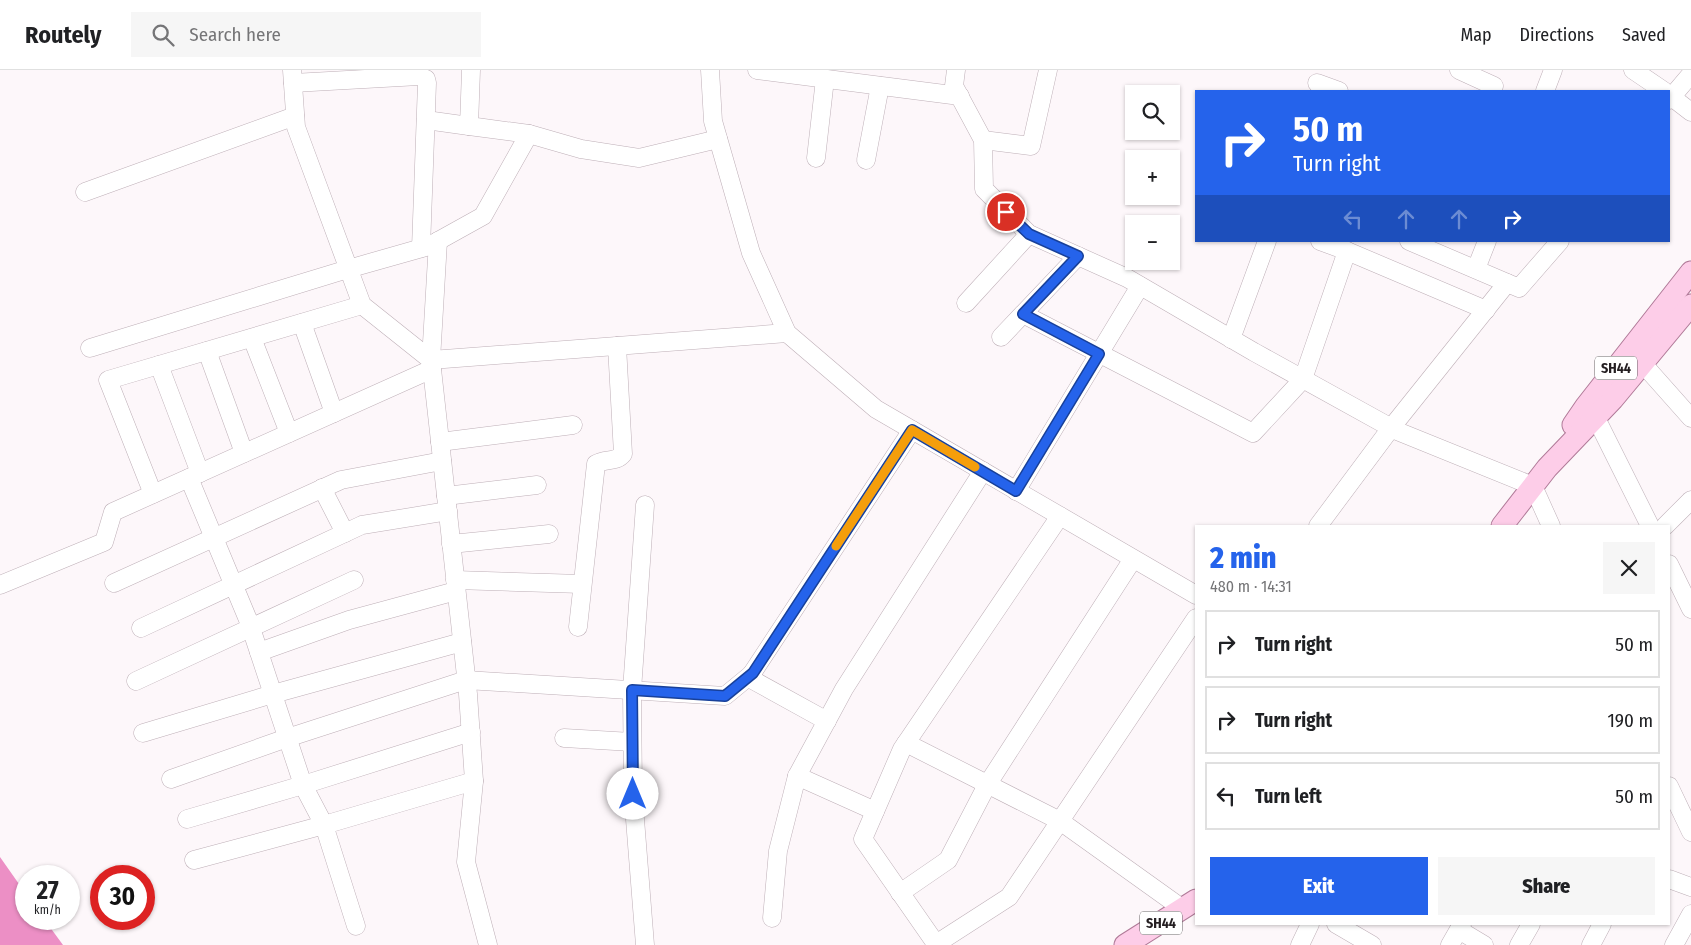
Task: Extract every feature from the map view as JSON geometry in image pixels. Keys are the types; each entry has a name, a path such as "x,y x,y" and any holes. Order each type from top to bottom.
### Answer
{"main road":[{"name":"SH44","path":"1503,525 1592,410 1691,272"},
{"name":"SH44","path":"1592,410 1614,399 1689,312"},
{"name":"SH44","path":"1132,944 1190,904"}],"street":[{"path":"469,126 471,70"},
{"path":"710,70 713,120 751,253 787,333 876,408 1195,594"},
{"path":"956,70 954,86 983,140 984,189 1029,234 1126,278 1231,339 1392,428 1533,486 1551,525"},
{"path":"983,140 1031,146 1048,70"},
{"path":"1459,70 1495,82"},
{"path":"1545,90 1553,70"},
{"path":"1633,70 1660,90"},
{"path":"766,71 825,79 875,80 960,96"},
{"path":"1670,94 1691,74"},
{"path":"421,248 427,83 423,77 293,76 296,127 362,305 432,365"},
{"path":"816,158 825,79"},
{"path":"866,160 875,80"},
{"path":"1317,81 1337,90"},
{"path":"1670,97 1691,112"},
{"path":"85,192 295,116"},
{"path":"426,120 528,134 581,149 640,158 718,139"},
{"path":"90,348 421,248 438,241 483,216 528,134"},
{"path":"966,303 1029,234"},
{"path":"438,241 432,365 466,680 474,781 466,862 488,945"},
{"path":"1231,339 1266,242"},
{"path":"1323,242 1486,310"},
{"path":"1414,242 1443,248 1476,270 1519,288 1559,242"},
{"path":"1476,270 1486,242"},
{"path":"1023,314 1253,433 1303,379 1347,251"},
{"path":"1001,336 1078,256"},
{"path":"1319,525 1392,428 1507,283"},
{"path":"1016,491 1140,286"},
{"path":"153,494 108,380 362,305"},
{"path":"302,323 334,413"},
{"path":"0,586 104,542 113,512 334,413 432,365 617,346 787,333"},
{"path":"252,338 289,433"},
{"path":"578,627 596,464 618,459 623,454 617,346"},
{"path":"207,351 244,453"},
{"path":"1643,364 1691,418"},
{"path":"159,365 214,537 251,628 303,785 324,825 356,926"},
{"path":"1592,410 1650,525"},
{"path":"440,442 573,425"},
{"path":"827,720 749,678 912,430"},
{"path":"114,582 341,480 442,461"},
{"path":"772,918 778,851 797,776 849,681 983,472"},
{"path":"141,628 362,525 447,503 537,485"},
{"path":"322,488 345,533"},
{"path":"1666,525 1691,500"},
{"path":"645,505 632,690 633,794 645,945"},
{"path":"1060,516 902,749 863,839 935,945 1009,897 1195,619"},
{"path":"451,544 549,534"},
{"path":"900,893 948,860 987,784 1133,559"},
{"path":"1670,566 1691,609"},
{"path":"136,681 354,580"},
{"path":"259,652 349,620 456,586 582,584"},
{"path":"143,733 272,694 462,642"},
{"path":"171,779 287,738 466,680 725,696 753,673"},
{"path":"187,819 303,785 470,732"},
{"path":"564,738 632,742"},
{"path":"906,743 1060,821 1190,904"},
{"path":"797,776 875,811"},
{"path":"194,860 324,825 474,781"},
{"path":"1670,787 1684,803 1691,832"},
{"path":"1670,879 1691,887"},
{"path":"1674,945 1691,914"},
{"path":"1300,945 1310,925"},
{"path":"1338,925 1372,945"},
{"path":"1519,945 1530,925"},
{"path":"1591,945 1601,925"},
{"path":"1457,933 1484,945"}],"shaded area":[{"path":"0,857 15,878 15,930 52,930 63,945 0,945"}],"slow traffic":[{"path":"836,546 912,430 975,467"}],"route":[{"path":"633,794 632,690 725,696 753,673 912,430 1016,491 1099,354 1023,314 1078,256 1029,234 1006,212"}]}
